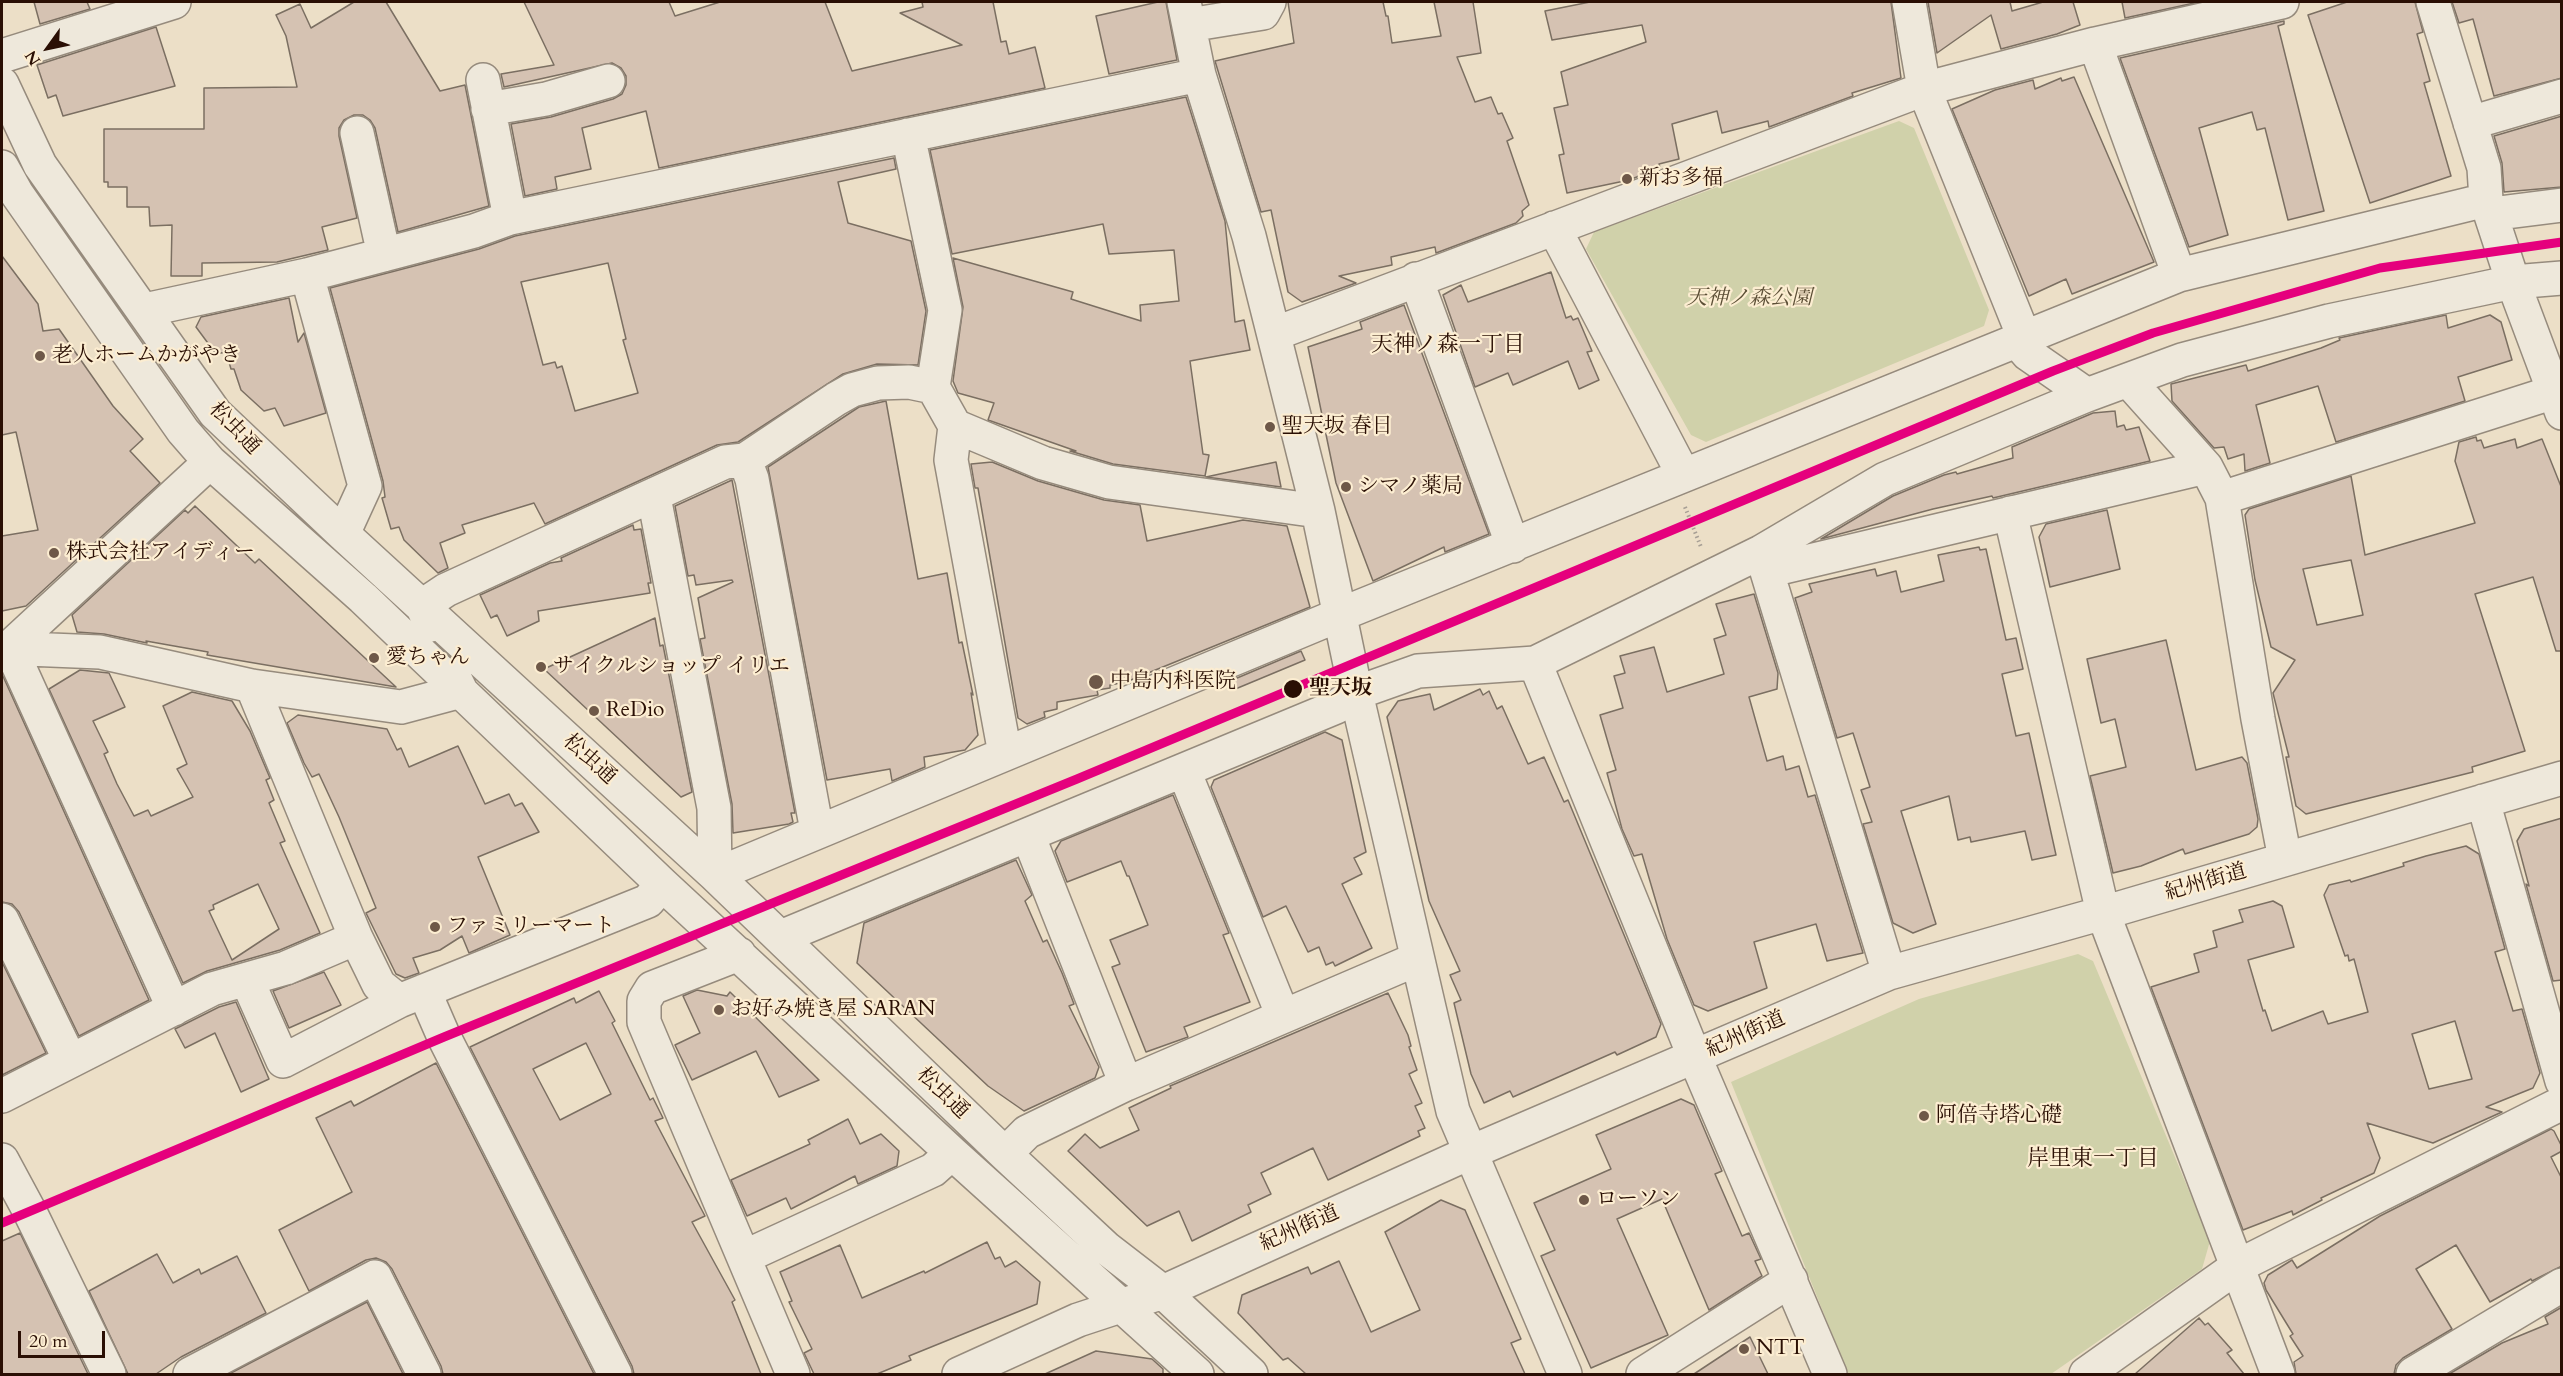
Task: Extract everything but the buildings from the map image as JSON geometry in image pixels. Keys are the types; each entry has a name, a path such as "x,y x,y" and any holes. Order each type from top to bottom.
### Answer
{"street":[{"path":"2,56 174,2"},
{"path":"1269,2 1263,13 1187,14 1199,75 1249,236 1318,511 1356,693 1453,1111 1468,1153 1564,1374"},
{"path":"1909,2 1924,89 2020,338 2028,354 2087,395"},
{"path":"1274,334 1924,89 2095,44 2282,2"},
{"path":"2222,498 2558,403 2512,282 2489,207 2484,168 2433,2"},
{"path":"2095,44 2179,275"},
{"path":"145,310 307,275 474,231 510,218 1199,75"},
{"path":"510,218 485,95 546,99 608,81"},
{"name":"松虫通","path":"2,84 40,165 145,310 215,413 343,534 715,875 1106,1248 1163,1292 1251,1374"},
{"path":"2470,123 2562,96"},
{"path":"357,133 384,255"},
{"path":"908,135 945,310 933,387 955,426 951,460 1005,754"},
{"name":"松虫通","path":"2,167 17,194 183,431 210,462 460,691 662,884 952,1154 1197,1374"},
{"path":"654,496 714,808 715,875 1339,615 2179,275 2489,207 2562,205"},
{"path":"1554,228 1679,476"},
{"path":"307,275 365,486 343,534"},
{"path":"1764,561 1885,479 2087,395 2182,360 2329,321 2512,282 2562,278"},
{"path":"1416,279 1513,546"},
{"path":"2128,380 2206,467 2222,498 2258,719 2286,860"},
{"path":"6,648 100,652 252,686 401,707 460,691 423,606 446,590 725,462 745,460 852,390 893,382 933,387"},
{"path":"955,426 1043,463 1108,482 1318,511"},
{"path":"745,460 752,479 817,831"},
{"path":"6,648 210,462"},
{"path":"781,937 1336,707 1356,693 1418,671 1535,663 1712,576 1764,561 2010,513 2206,467"},
{"path":"2010,513 2103,913 2278,1374"},
{"path":"1764,561 1889,973"},
{"path":"6,648 174,1009"},
{"path":"1535,663 1695,1058 1830,1374"},
{"path":"252,686 356,938 379,985 411,996 444,1037 615,1374"},
{"path":"1184,771 1283,1016"},
{"name":"紀州街道","path":"970,1372 1078,1320 1163,1292 1468,1153 1695,1058 1889,973 2286,860 2562,778"},
{"path":"2483,801 2562,1081"},
{"path":"1028,835 1126,1084"},
{"path":"246,980 283,1061 411,996 648,901 662,884"},
{"path":"2,920 70,1060"},
{"path":"2,1096 212,989 286,968 356,938"},
{"path":"739,954 652,988 644,1001 644,1022 793,1374"},
{"path":"1005,1154 1027,1132 1126,1084 1417,959"},
{"path":"2086,1374 2238,1266 2562,1104"},
{"path":"744,1257 933,1170 952,1154"},
{"path":"2,1160 109,1374"},
{"path":"190,1374 375,1277 424,1374"},
{"path":"1643,1374 1791,1280"},
{"path":"2412,1374 2562,1285"}],"path":[{"path":"1679,476 1712,576"}],"green space":[{"name":"天神ノ森公園","path":"1899,121 1914,128 1989,310 1984,326 1706,442 1691,435 1586,249 1594,232"},
{"path":"2078,954 2093,961 2210,1241 2202,1269 2051,1374 1848,1374 1731,1082 1919,999"}],"transit line":[{"path":"2,1223 444,1037 1077,779 2053,371 2153,333 2380,268 2562,242"}],"place":[{"name":"新お多福","path":"1627,179"},
{"name":"老人ホームかがやき","path":"40,356"},
{"name":"聖天坂 春日","path":"1270,427"},
{"name":"シマノ薬局","path":"1346,487"},
{"name":"株式会社アイディー","path":"54,553"},
{"name":"愛ちゃん","path":"374,658"},
{"name":"サイクルショップ イリエ","path":"541,667"},
{"name":"中島内科医院","path":"1096,682"},
{"name":"聖天坂","path":"1293,689"},
{"name":"ReDio","path":"594,711"},
{"name":"ファミリーマート","path":"435,927"},
{"name":"お好み焼き屋 SARAN","path":"719,1010"},
{"name":"阿倍寺塔心礎","path":"1924,1116"},
{"name":"ローソン","path":"1584,1200"},
{"name":"NTT","path":"1744,1349"}],"district":[{"name":"天神ノ森一丁目","path":"1448,346"},
{"name":"岸里東一丁目","path":"2093,1160"}]}
